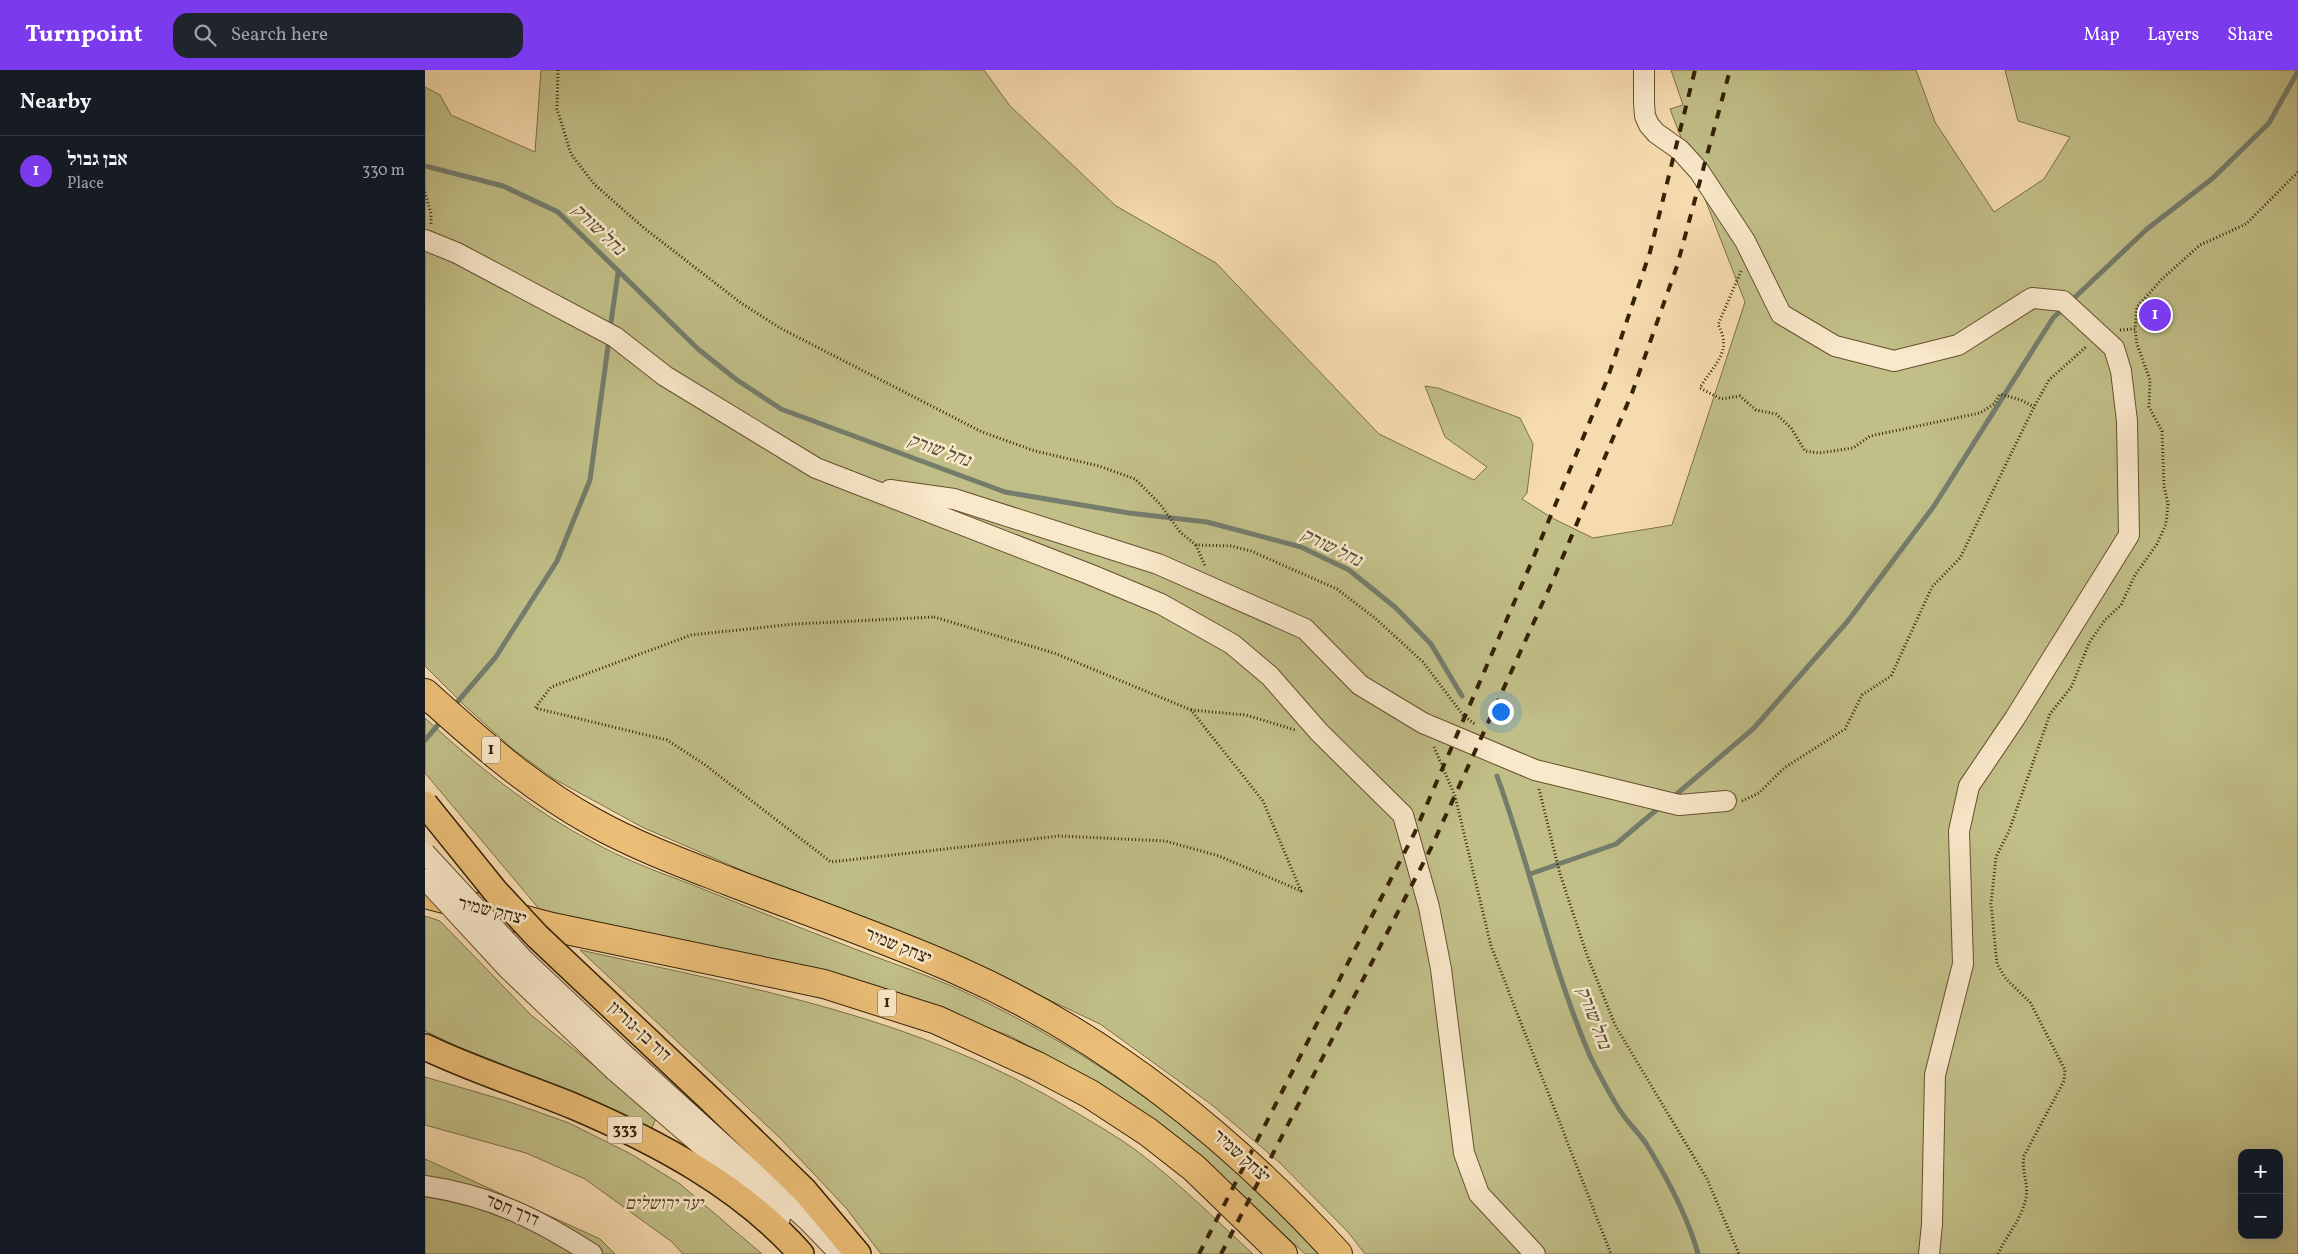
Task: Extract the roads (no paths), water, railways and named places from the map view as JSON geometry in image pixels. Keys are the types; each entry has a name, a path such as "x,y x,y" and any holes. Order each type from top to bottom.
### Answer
{"highway":[{"name":"יצחק שמיר","path":"425,693 462,727 561,803 624,838 682,863 962,973 1069,1028 1146,1079 1218,1136 1267,1180 1338,1254"},
{"name":"יצחק שמיר","path":"425,894 543,924 824,984 937,1020 1037,1066 1090,1094 1148,1132 1194,1168 1283,1254"}],"main road":[{"name":"דוד בן-גוריון","path":"425,804 496,892 537,936 712,1100 804,1190 858,1254"},
{"name":"333","path":"425,1047 574,1107 637,1136 678,1158 734,1194 770,1223 801,1254"}],"street":[{"path":"1644,70 1643,103 1649,125 1656,134 1679,150 1699,171 1745,241 1781,314 1835,346 1894,361 1958,345 2032,298 2063,301 2100,333 2114,348 2121,371 2127,421 2129,534 2015,718 1969,786 1959,831 1963,964 1935,1075 1932,1224 1929,1254"},
{"path":"426,241 457,253 615,337 665,376 816,468 1089,574 1161,604 1232,644 1269,676 1319,732 1403,815 1429,907 1441,968 1465,1153 1479,1194 1535,1254"},
{"path":"856,485 954,499 1157,564 1305,629 1360,685 1423,724 1535,770 1679,805 1726,801"},
{"path":"425,853 621,1065 772,1209 812,1254"},
{"path":"425,879 508,969 808,1221 839,1254"},
{"name":"דרך חסד","path":"425,1186 486,1199 539,1222 588,1253"}],"waterway":[{"path":"2070,302 2147,229 2213,178 2269,123 2298,71"},
{"name":"נחל שורק","path":"425,166 503,186 558,212 698,349 737,380 781,409 1005,492 1129,513 1207,522 1301,547 1349,570 1396,608 1431,644 1462,696"},
{"path":"610,329 618,273"},
{"path":"1672,798 1754,728 1847,622 1934,506 2053,318 2064,308"},
{"path":"453,707 495,658 557,561 590,480 609,339"},
{"path":"425,740 443,719"},
{"name":"נחל שורק","path":"1497,776 1552,952 1590,1056 1617,1105 1647,1145 1669,1184 1689,1226 1698,1254"},
{"path":"1530,874 1616,844 1661,806"}],"railway":[{"path":"1199,1254 1415,832 1532,561 1607,380 1650,252 1695,70"},
{"path":"1221,1254 1431,848 1553,580 1632,393 1677,266 1730,70"}],"place":[{"name":"אבן גבול","path":"2155,315"}],"park label":[{"name":"יער ירושלים","path":"664,1204"}]}
